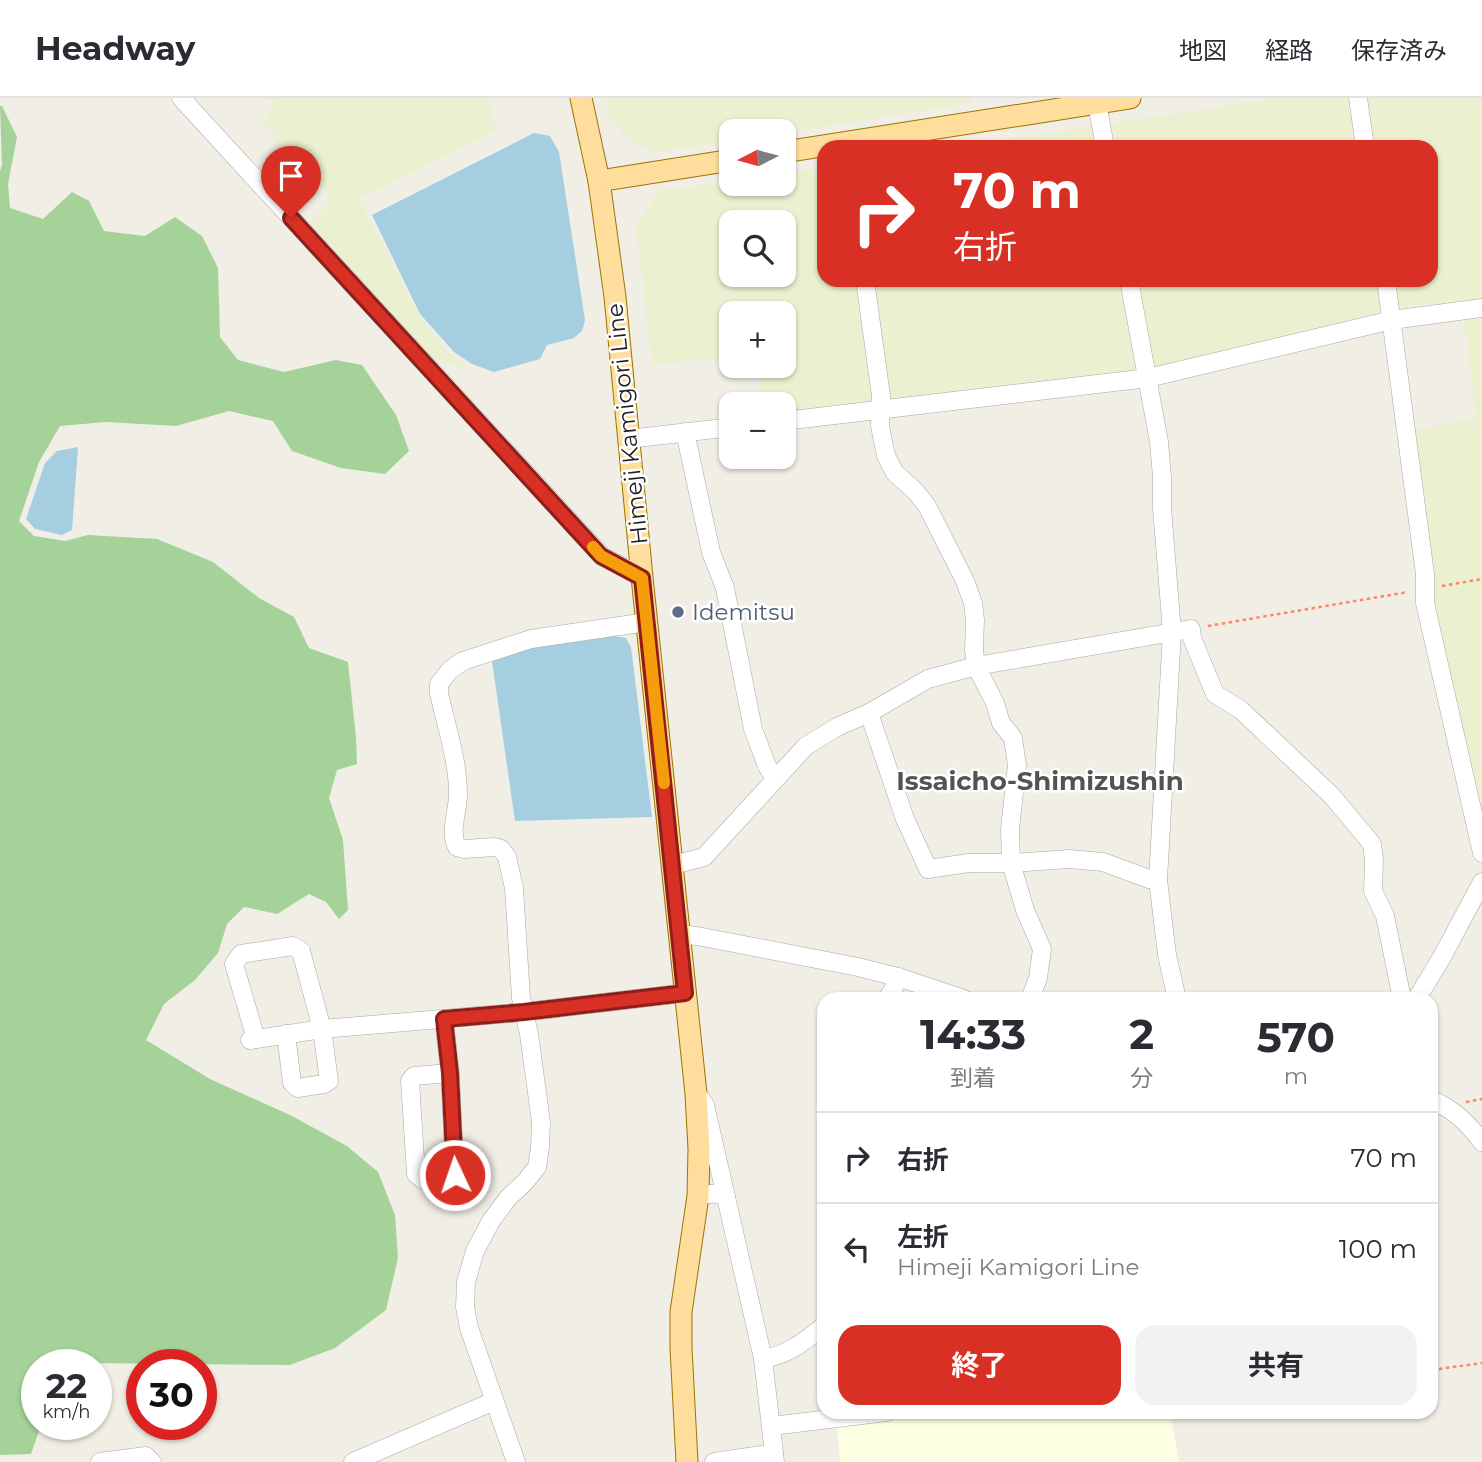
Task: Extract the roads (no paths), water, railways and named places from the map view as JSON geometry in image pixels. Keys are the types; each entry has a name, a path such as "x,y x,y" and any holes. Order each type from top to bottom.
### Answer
{"main road":[{"name":"Himeji Kamigori Line","path":"581,98 599,181 615,298 696,1094 698,1196 681,1312 687,1462"},
{"path":"877,140 1096,100 1130,98"},
{"path":"796,151 817,148"},
{"path":"599,181 719,162"}],"street":[{"path":"181,98 601,556 642,578"},
{"path":"1358,98 1364,140"},
{"path":"1096,100 1104,140"},
{"path":"866,287 881,396 880,426 886,456 895,473 916,492 926,506 965,581 973,603 976,666 995,703 1001,723 1013,738 1017,765 1010,828 1011,863 1025,910 1042,949 1038,978 1033,992"},
{"path":"1130,287 1159,442 1161,508 1172,632 1158,880 1167,955 1175,992"},
{"path":"1387,287 1425,574 1425,603 1482,853"},
{"path":"796,420 1147,378 1392,320 1482,308"},
{"path":"629,439 719,428"},
{"path":"685,432 711,552 725,588 753,729 775,779"},
{"path":"516,1462 464,1307 466,1282 475,1251 491,1221 537,1167 541,1122 529,1034 521,998 514,888 507,857 501,849 495,847 464,849 457,847 453,840 458,782 439,684 450,670 463,662 531,639 647,622"},
{"path":"673,865 704,857 806,746 928,679 976,666 1191,629 1192,638 1215,694 1241,710 1324,788 1372,844 1373,891 1385,916 1401,992"},
{"path":"869,713 905,819 928,869 969,863 1069,859 1103,862 1158,880"},
{"path":"1421,992 1482,882"},
{"path":"680,934 805,956 898,977 943,992"},
{"path":"286,1034 292,1083 298,1088 324,1084 329,1080 323,1029 301,951 293,946 241,954 234,964 253,1039 286,1034 323,1029 524,1012 685,993"},
{"path":"892,992 898,977"},
{"path":"444,1019 450,1073 455,1175 451,1179 423,1180 416,1174 410,1081 414,1076 450,1073"},
{"path":"696,1094 705,1105 763,1359 775,1457 714,1462"},
{"path":"1438,1103 1451,1109 1482,1142"},
{"path":"698,1196 711,1193 726,1197"},
{"path":"763,1359 792,1350 817,1331"},
{"path":"353,1462 495,1401"},
{"path":"772,1426 830,1419"},
{"path":"100,1462 146,1456 152,1462"}],"water":[{"path":"534,133 550,136 559,152 585,320 582,331 574,338 547,345 540,359 494,372 472,364 454,352 420,314 372,215"},
{"path":"78,447 72,530 62,535 35,529 26,519 45,463 57,451"},
{"path":"614,636 626,638 631,647 652,817 515,821 492,661 536,646"}],"place":[{"name":"Idemitsu","path":"678,612"}],"district":[{"name":"Issaicho-Shimizushin","path":"1040,781"}]}
